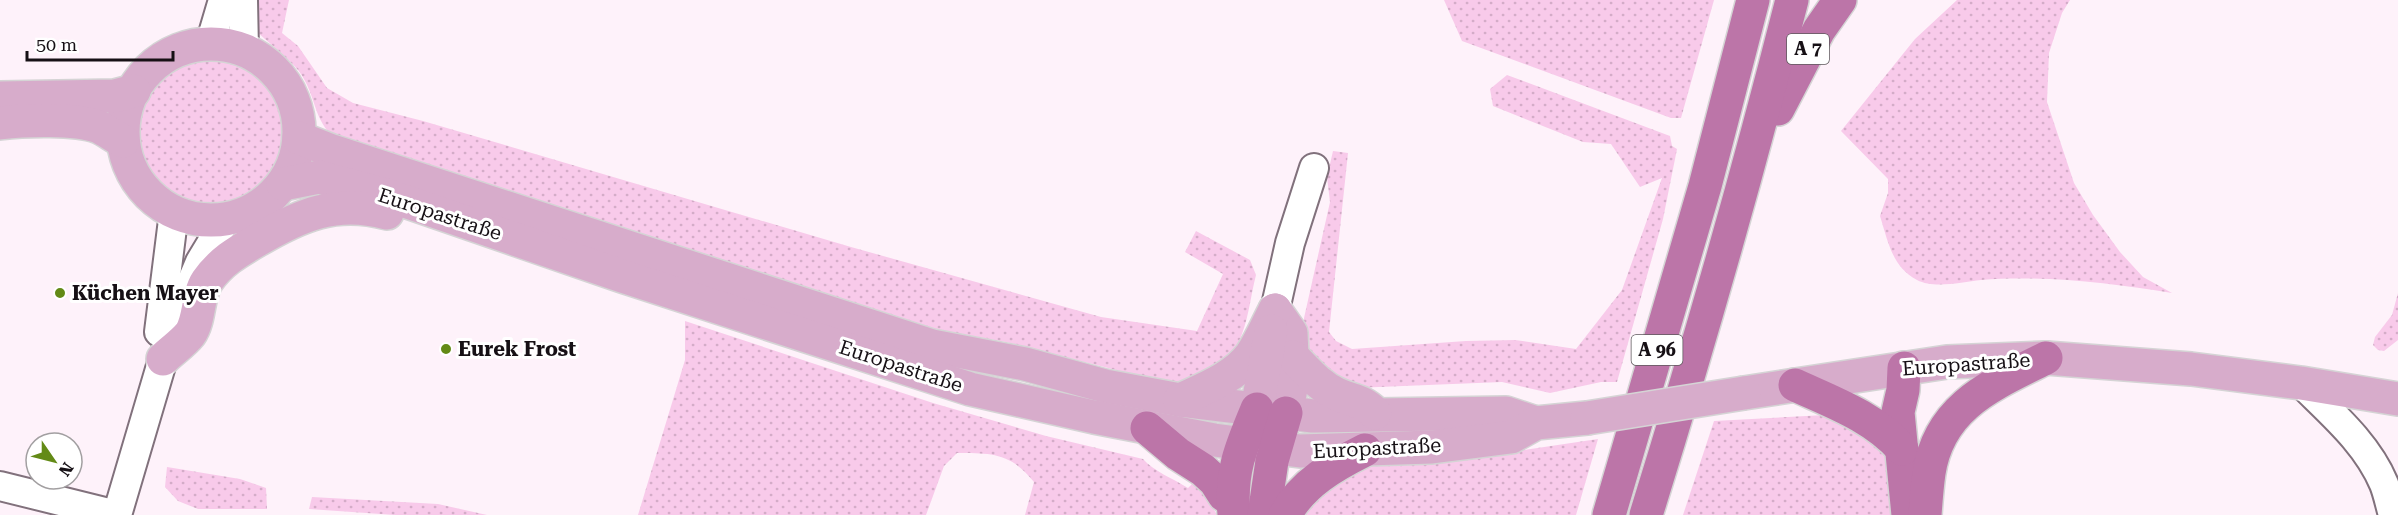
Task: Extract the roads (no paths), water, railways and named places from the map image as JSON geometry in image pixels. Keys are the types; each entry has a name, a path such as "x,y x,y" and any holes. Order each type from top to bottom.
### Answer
{"highway":[{"name":"A 96","path":"1609,515 1705,186 1753,0"},
{"path":"1774,99 1792,0"},
{"name":"A 7","path":"1774,99 1840,0"},
{"name":"A 96","path":"1646,515 1692,365 1739,192 1774,99"},
{"path":"1925,515 1929,472 1935,450 1946,425 1966,403 1993,385 2046,358"},
{"path":"1904,368 1903,390 1898,412 1908,515"},
{"path":"1904,368 1919,409 1929,472"},
{"path":"1795,385 1863,417 1902,449"},
{"path":"1233,508 1232,481 1242,444 1272,411"},
{"path":"1264,515 1268,481 1276,448 1272,411"},
{"path":"1147,428 1178,454 1215,480 1233,508"},
{"path":"1285,515 1307,486 1317,477 1365,450"}],"main road":[{"path":"210,44 244,50 267,65 286,85 294,102 299,138 294,162 283,184 272,197 243,215 226,219 199,219 174,212 158,203 145,190 131,167 123,141 125,115 134,91 144,75 166,57 192,46 210,44"},
{"path":"0,98 115,96 134,91"},
{"path":"0,123 17,121 78,123 97,127 123,141"},
{"name":"Europastraße","path":"299,138 932,345 1025,364 1105,386 1180,400 1312,416 1506,413 1536,423"},
{"name":"Europastraße","path":"283,184 319,177 393,198 622,276 970,388 1147,428 1300,451 1432,447 1511,437 1536,423 1587,418 1947,362 2046,358 2191,369 2301,383 2398,399"},
{"path":"163,359 191,333 205,284 217,269 230,256 290,221 313,212 337,208 377,210 421,222 463,222"},
{"path":"1180,400 1208,387 1250,356 1275,310"},
{"path":"1272,411 1293,379 1291,333 1275,310"},
{"path":"1272,411 1275,310"},
{"path":"1293,357 1323,386 1339,395 1363,402 1379,416"}],"street":[{"path":"210,44 223,0"},
{"path":"243,0 244,50"},
{"path":"1275,310 1290,243 1314,168"},
{"path":"163,359 159,331 174,212"},
{"path":"0,486 117,515 163,359 196,271 226,219"},
{"path":"2301,383 2337,418 2370,459 2383,483 2393,515"}],"place":[{"name":"Küchen Mayer","path":"60,293"},
{"name":"Eurek Frost","path":"446,349"}]}
